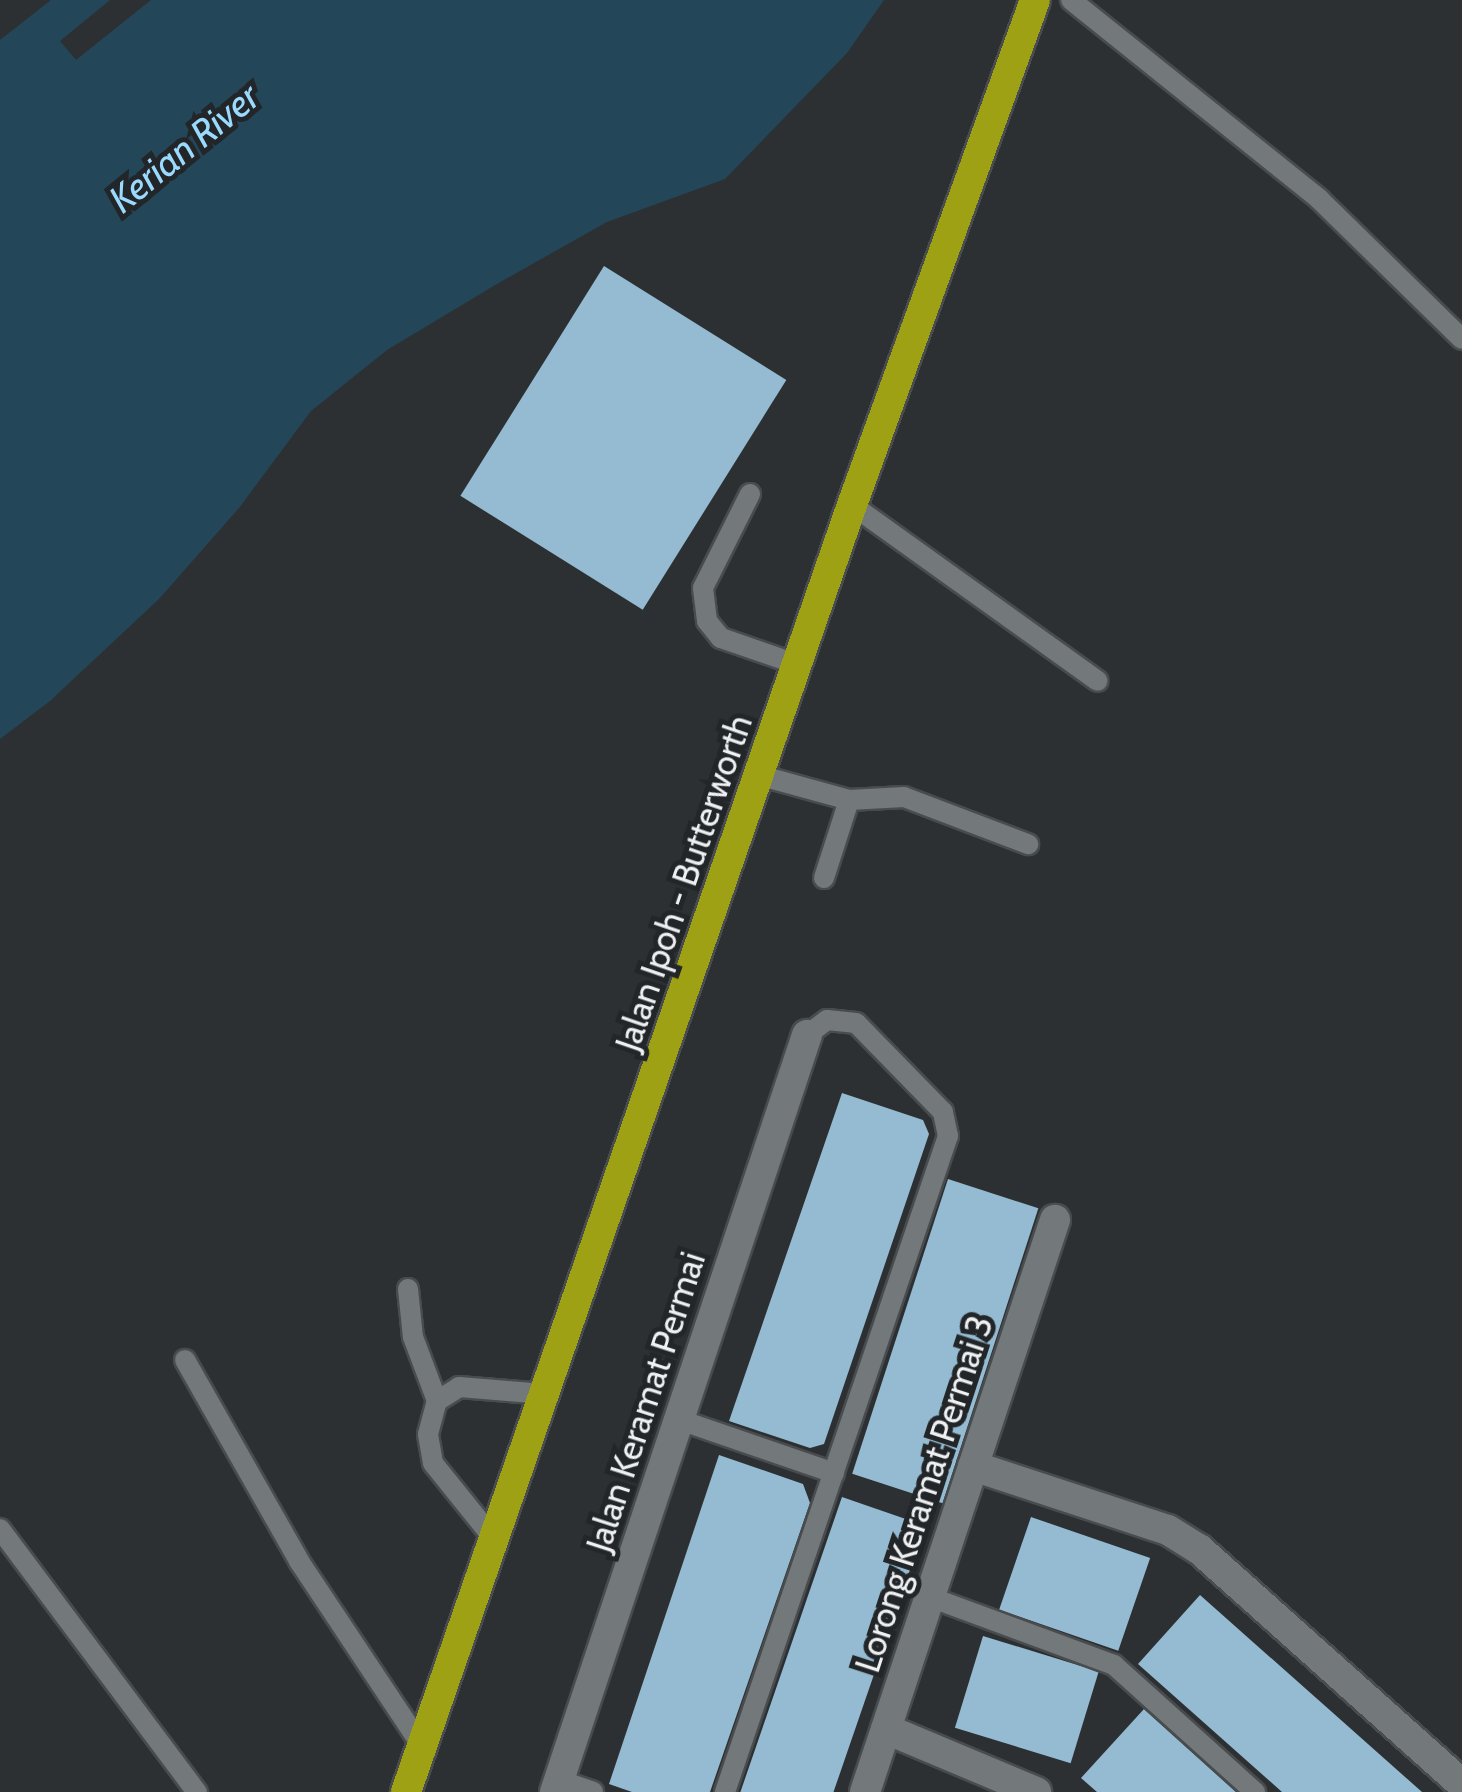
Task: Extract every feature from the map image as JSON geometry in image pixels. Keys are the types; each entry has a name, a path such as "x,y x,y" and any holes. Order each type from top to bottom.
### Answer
{"highway":[{"name":"Jalan Ipoh - Butterworth","path":"406,1792 762,776 852,505 1035,0"}],"street":[{"name":"Jalan Keramat Permai","path":"557,1786 807,1035"},
{"name":"Lorong Keramat Permai 3","path":"865,1792 1055,1220"},
{"path":"973,1466 1168,1530 1199,1550 1460,1777"},
{"path":"886,1728 1025,1789"}],"lane":[{"path":"1070,0 1320,198 1462,339"},
{"path":"750,494 703,588 706,621 721,638 798,665"},
{"path":"852,505 1098,681"},
{"path":"762,776 849,800 904,798 1028,844"},
{"path":"824,878 849,800"},
{"path":"725,1792 948,1136 942,1112 856,1023 827,1020 807,1035"},
{"path":"408,1288 413,1337 437,1401 428,1434 433,1463 494,1539"},
{"path":"185,1360 300,1561 422,1746"},
{"path":"437,1401 458,1387 545,1394"},
{"path":"680,1420 834,1473"},
{"path":"0,1529 197,1792"},
{"path":"930,1597 1114,1665 1256,1792"},
{"path":"557,1786 593,1792"}],"water":[{"name":"Kerian River","path":"51,0 884,0 847,53 725,179 607,222 387,350 311,411 239,508 159,599 50,701 0,739 0,40"}],"pier":[{"path":"110,0 151,0 76,60 60,41"}],"building":[{"path":"604,266 786,380 643,610 460,496"},
{"path":"842,1093 923,1120 929,1134 824,1444 810,1448 729,1421"},
{"path":"948,1179 1038,1208 943,1503 852,1474"},
{"path":"719,1455 803,1484 810,1503 710,1792 632,1792 609,1784"},
{"path":"842,1497 925,1526 833,1792 740,1792"},
{"path":"1031,1517 1150,1558 1118,1651 999,1610"},
{"path":"1200,1595 1422,1792 1282,1792 1138,1664"},
{"path":"983,1636 1099,1671 1071,1763 955,1728"},
{"path":"1144,1709 1236,1792 1097,1792 1081,1778"}]}
